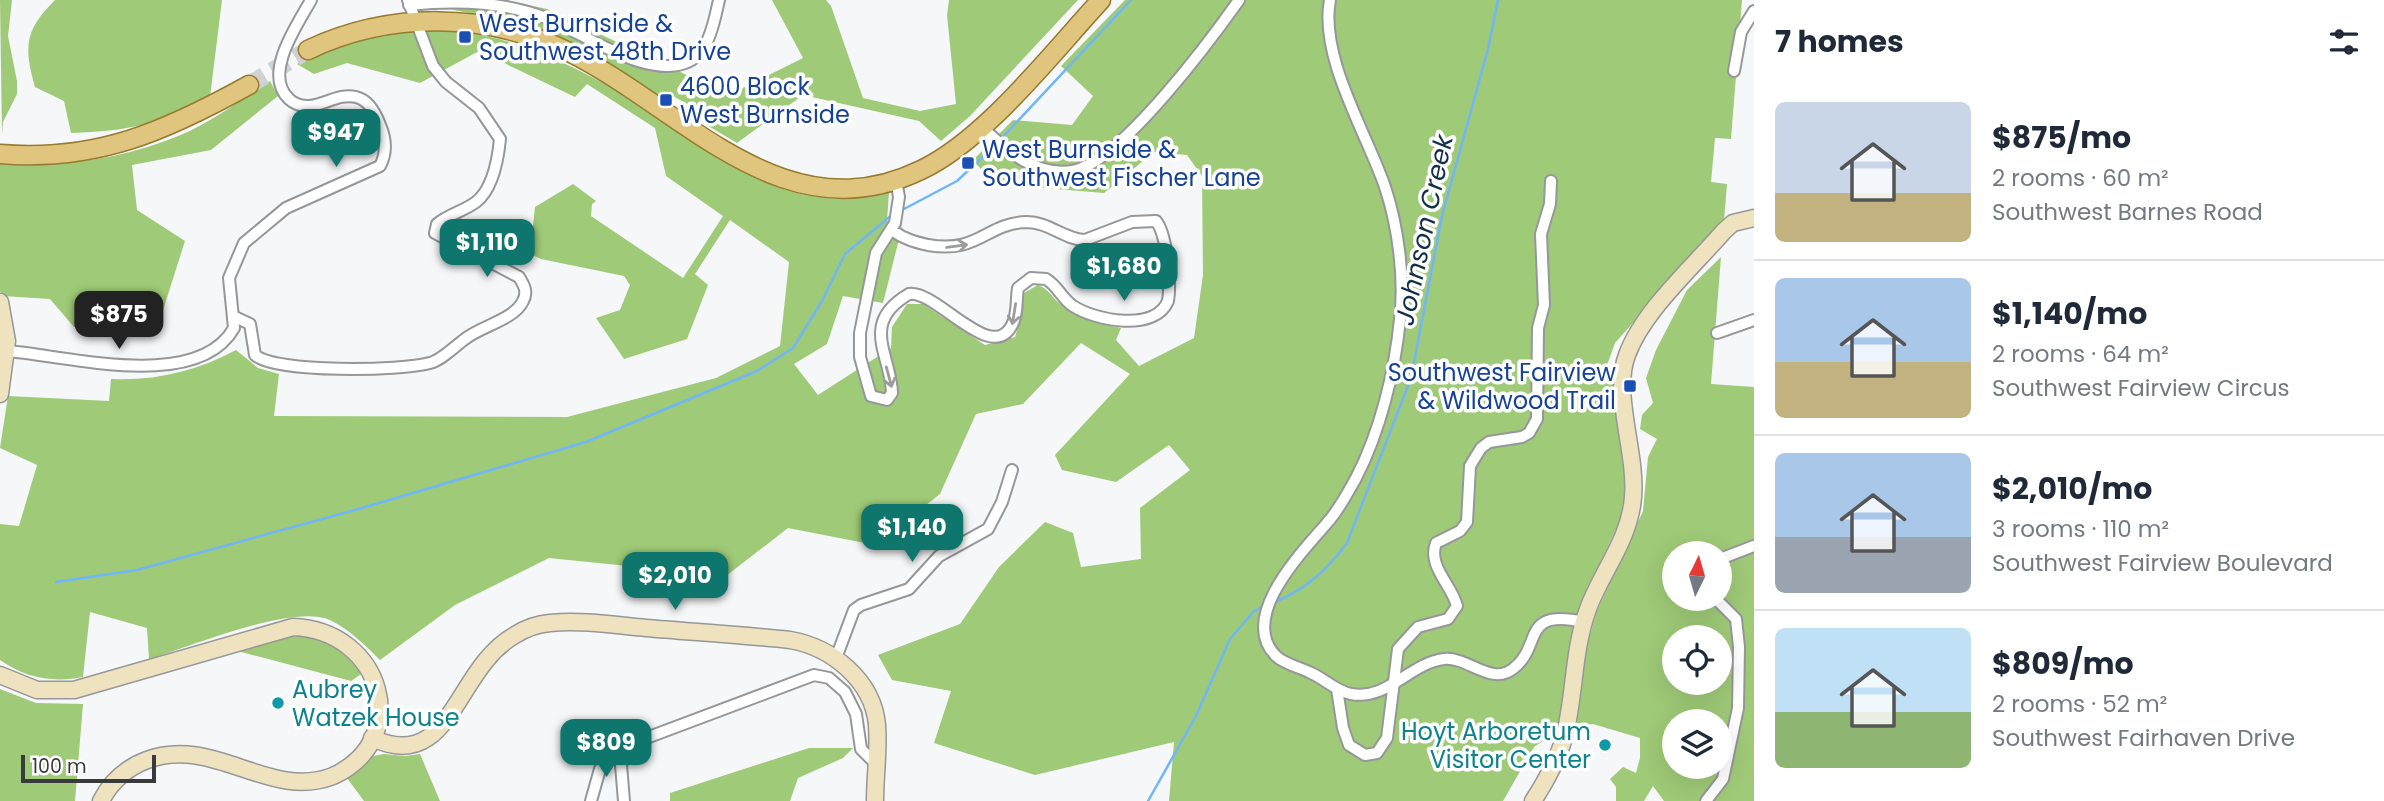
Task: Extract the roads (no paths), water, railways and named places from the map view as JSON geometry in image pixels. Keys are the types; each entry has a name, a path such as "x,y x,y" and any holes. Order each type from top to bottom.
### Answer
{"main road":[{"path":"308,50 411,9 464,23 502,29 559,48 625,85 747,165 783,180 809,186 848,188 896,180 940,160 982,127 1101,0"},
{"path":"0,154 53,156 107,147 174,124 249,85"}],"street":[{"path":"3,353 125,367 158,365 189,358 217,345 231,333 235,317 229,278 244,243 273,217 301,199 374,170 385,155 381,126 367,103 349,96 311,106 293,103 282,89 281,65 311,0"},
{"path":"235,317 250,324 255,355 268,362 356,370 403,368 433,362 468,336 518,309 525,299 526,289 519,277 435,233 437,224 446,216 477,201 498,160 500,139 479,108 446,82 433,66 411,9 433,0 506,6 564,26 642,63 666,67 686,63 704,47 719,0"},
{"path":"982,127 1016,158 1030,164 1061,170 1087,166 1102,157 1172,87 1239,0"},
{"path":"1330,0 1328,26 1332,43 1352,108 1390,204 1401,288 1401,318 1376,426 1358,474 1338,509 1291,562 1277,585 1266,630 1269,646 1278,658 1318,676 1337,689 1362,695 1381,691 1418,667 1444,659 1457,659 1491,673 1507,673 1519,663 1531,636 1546,622 1560,618 1584,622"},
{"path":"1734,71 1741,32 1754,11"},
{"path":"893,231 906,240 953,248 967,245 1009,225 1041,224 1085,240 1132,222 1156,221 1162,229 1168,301 1165,308 1150,318 1105,318 1076,308 1046,279 1031,278 1018,288 1012,327 1007,332 989,337 980,335 924,297 909,294 894,307 883,324 880,347 892,393 887,400 879,400 871,396 859,347 873,260 881,243 893,231 899,197 896,180"},
{"path":"1337,689 1346,740 1351,748 1370,755 1383,747 1387,738 1396,655 1410,634 1423,625 1448,619 1457,606 1434,562 1432,552 1436,543 1460,531 1467,523 1470,514 1466,487 1474,456 1489,442 1522,437 1529,433 1537,419 1538,328 1544,304 1540,266 1541,234 1550,204 1551,181"},
{"path":"1532,801 1548,777 1564,737 1584,622 1623,538 1633,500 1634,464 1622,383 1624,364 1632,342 1655,310 1728,227 1754,218"},
{"path":"0,302 5,317 0,394"},
{"path":"1717,333 1754,320"},
{"path":"836,657 854,610 861,605 909,589 939,556 988,529 1002,502 1012,470"},
{"path":"1732,554 1754,546"},
{"path":"1706,801 1723,779 1740,692 1736,619 1728,611"},
{"path":"372,738 393,747 416,746 427,741 439,729 489,653 513,636 544,624 608,624 781,639 812,645 836,657 855,677 871,704 877,724 875,801"},
{"path":"0,676 37,690 74,690 284,628 313,629 346,642 369,667 379,700 372,738 355,761 339,773 319,781 303,783 273,779 207,756 163,755 127,769 115,780 101,801"},
{"path":"591,801 600,769 641,740 805,677 822,675 845,692 861,734 861,749 876,764"},
{"path":"620,753 624,801"}],"waterway":[{"path":"1000,140 1131,0"},
{"name":"Johnson Creek","path":"1275,602 1315,578 1347,543 1411,378 1442,216 1488,49 1498,0"},
{"path":"904,209 957,181 993,147"},
{"path":"56,582 137,570 586,442 757,371 793,348 822,301 845,254 892,215"},
{"name":"Johnson Creek","path":"1148,801 1196,716 1230,639 1254,611 1265,606"}],"tunnel":[{"path":"249,85 308,50"}],"place":[{"name":"West Burnside & Southwest 48th Drive","path":"465,37"},
{"name":"4600 Block West Burnside","path":"666,100"},
{"name":"West Burnside & Southwest Fischer Lane","path":"968,163"},
{"name":"Southwest Fairview & Wildwood Trail","path":"1630,386"},
{"name":"Aubrey Watzek House","path":"278,703"},
{"name":"Hoyt Arboretum Visitor Center","path":"1605,745"}]}
